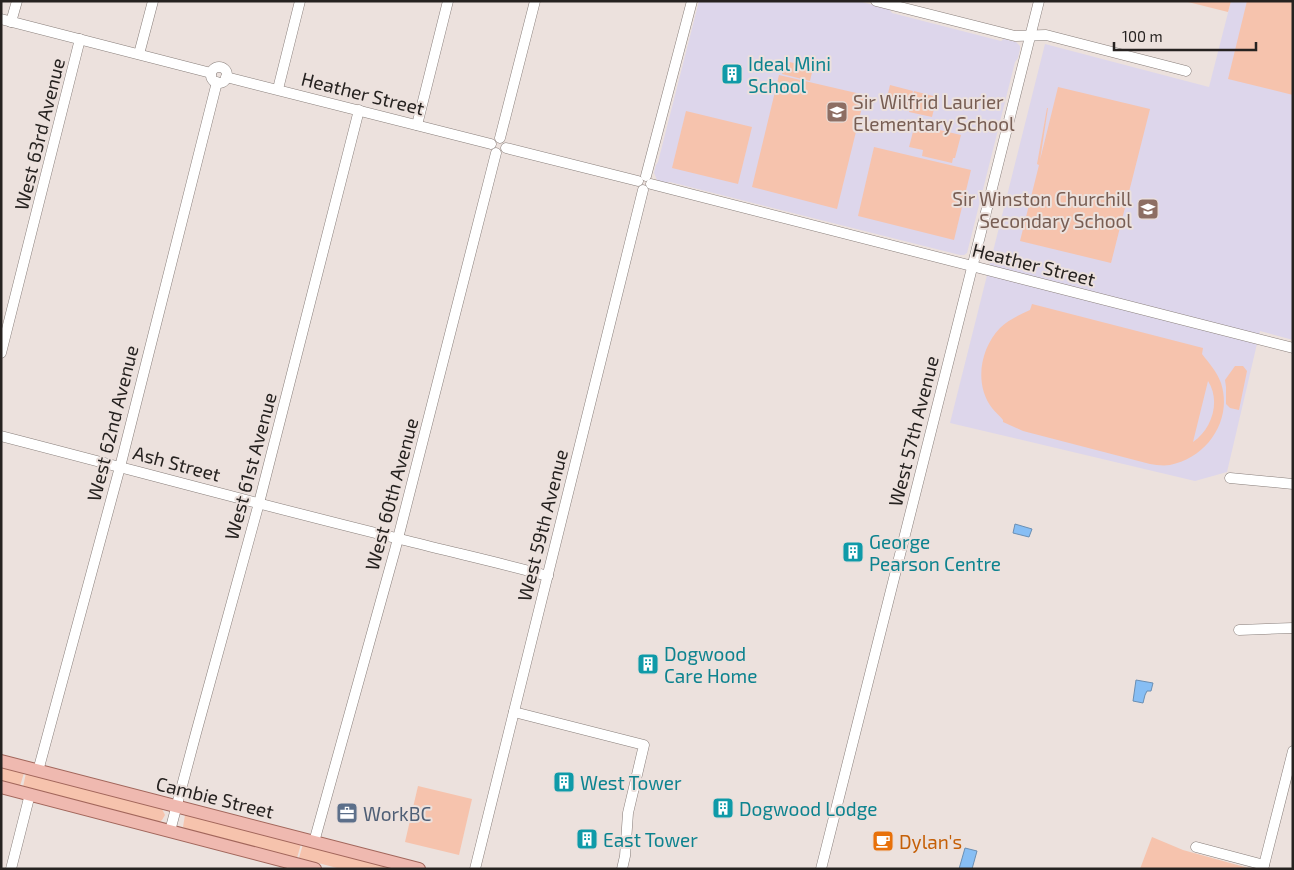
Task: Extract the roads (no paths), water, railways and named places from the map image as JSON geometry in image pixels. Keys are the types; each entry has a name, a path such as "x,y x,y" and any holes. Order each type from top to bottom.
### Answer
{"main road":[{"name":"Cambie Street","path":"1,761 419,869"},
{"path":"1,787 315,869"}],"street":[{"path":"17,1 6,21 139,54 214,78"},
{"path":"139,54 152,1"},
{"path":"278,89 300,1"},
{"path":"417,124 448,1"},
{"name":"West 60th Avenue","path":"314,842 398,538 496,145 535,1"},
{"name":"West 59th Avenue","path":"475,869 692,1"},
{"path":"876,1 1012,36 1046,35 1186,71"},
{"name":"West 57th Avenue","path":"821,869 1039,1"},
{"name":"West 63rd Avenue","path":"1,353 80,39"},
{"name":"Heather Street","path":"214,78 222,82 226,77 278,89 496,145 501,153 506,148 1293,348"},
{"name":"West 62nd Avenue","path":"38,771 120,466 214,78"},
{"name":"West 61st Avenue","path":"170,831 259,503 358,110"},
{"name":"Ash Street","path":"1,436 548,576"},
{"path":"1230,478 1293,484"},
{"path":"1239,630 1293,628"},
{"path":"514,712 644,746 628,814 625,856 622,869"},
{"path":"1196,846 1264,867 1293,751"},
{"path":"11,869 30,794"}],"water":[{"path":"1015,524 1032,529 1029,537 1013,533"},
{"path":"1136,680 1153,683 1151,691 1147,691 1145,695 1143,703 1133,701"},
{"path":"965,848 977,851 972,869 959,869"}],"place":[{"name":"Ideal Mini School","path":"732,74"},
{"name":"Sir Wilfrid Laurier Elementary School","path":"837,112"},
{"name":"Sir Winston Churchill Secondary School","path":"1148,209"},
{"name":"George Pearson Centre","path":"853,552"},
{"name":"Dogwood Care Home","path":"648,664"},
{"name":"West Tower","path":"564,782"},
{"name":"Dogwood Lodge","path":"723,808"},
{"name":"WorkBC","path":"347,813"},
{"name":"East Tower","path":"587,839"},
{"name":"Dylan's","path":"883,841"}]}
